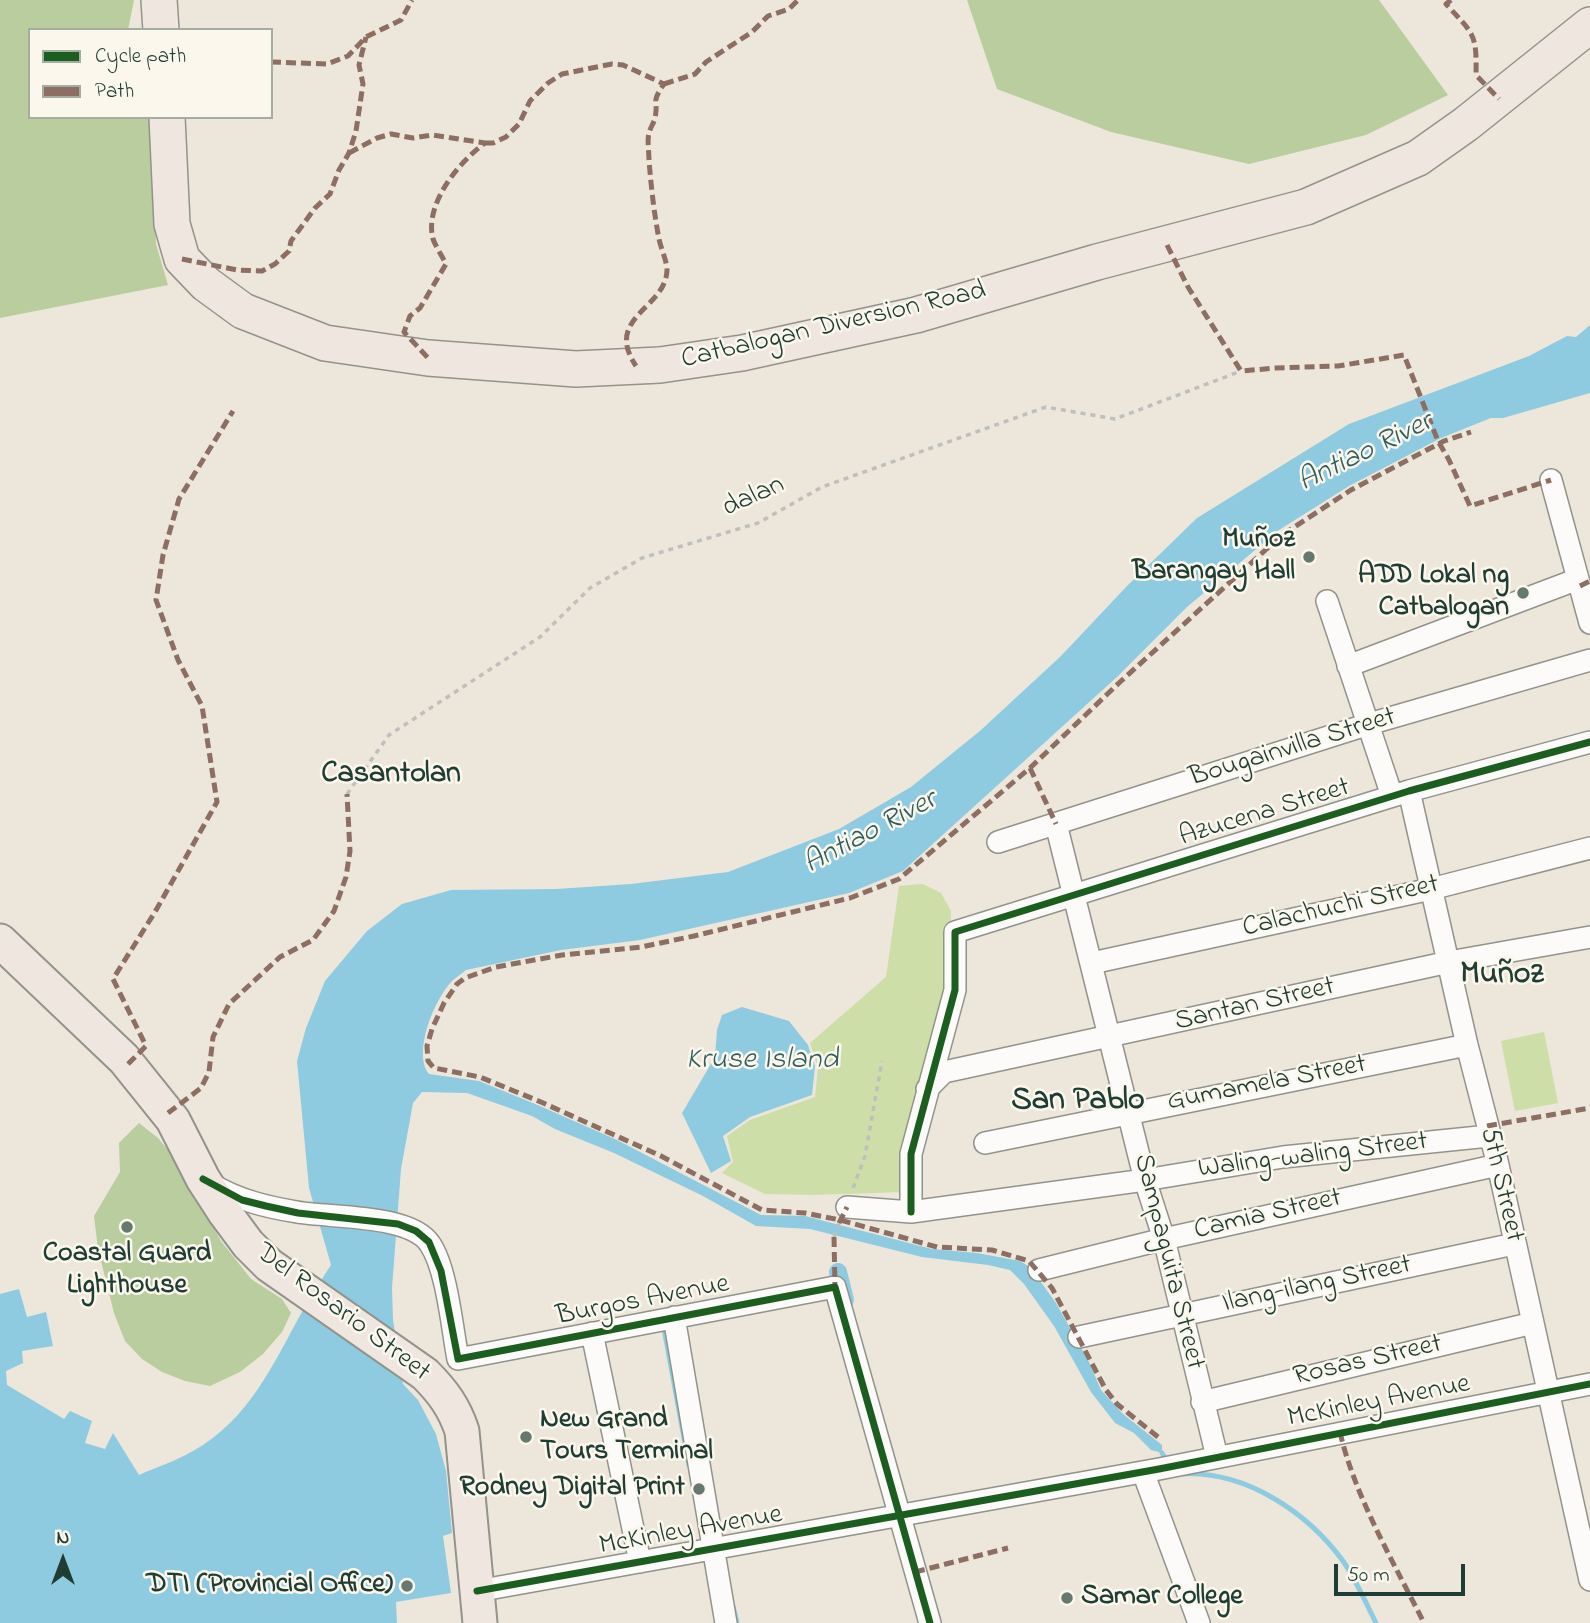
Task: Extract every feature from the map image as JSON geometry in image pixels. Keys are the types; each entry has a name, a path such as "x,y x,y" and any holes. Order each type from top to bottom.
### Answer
{"highway":[{"path":"159,0 161,28"},
{"name":"Catbalogan Diversion Road","path":"167,119 172,224 182,259 206,284 243,311 324,343 428,358 576,369 660,365 742,353 916,315 1097,262 1306,207 1418,158 1466,124 1590,25"}],"main road":[{"name":"Del Rosario Street","path":"0,941 124,1059 173,1120 203,1179 248,1244 269,1265 307,1293 425,1374 450,1402 456,1411 462,1431 479,1607"}],"street":[{"path":"1551,480 1590,624"},
{"path":"1348,666 1578,579"},
{"name":"5th Street","path":"1327,601 1369,724 1401,794 1431,889 1498,1165 1548,1391 1580,1487 1590,1580"},
{"name":"Bougainvilla Street","path":"998,842 1369,724 1590,660"},
{"name":"Azucena Street","path":"926,1090 956,990 955,932 1401,794 1590,742"},
{"name":"Sampaguita Street","path":"1056,824 1145,1180 1164,1239 1217,1457"},
{"name":"Calachuchi Street","path":"1092,963 1431,889 1590,848"},
{"name":"Santan Street","path":"926,1090 944,1072 1449,962 1590,937"},
{"name":"Gumamela Street","path":"985,1143 1467,1045"},
{"path":"911,1212 911,1154 926,1090"},
{"name":"Waling-waling Street","path":"843,1215 911,1212 1145,1180 1283,1157 1489,1136"},
{"name":"Camia Street","path":"1039,1270 1164,1239 1498,1165"},
{"name":"Burgos Avenue","path":"203,1179 242,1200 298,1213 398,1224 416,1231 429,1242 436,1255 458,1359 835,1287 904,1515"},
{"name":"Ilang-ilang Street","path":"1079,1338 1514,1244"},
{"path":"674,1317 726,1623"},
{"name":"Rosas Street","path":"1202,1402 1533,1323"},
{"path":"592,1333 640,1562"},
{"name":"McKinley Avenue","path":"479,1607 640,1562 1159,1468 1590,1384"},
{"path":"1159,1468 1199,1623"},
{"path":"904,1515 930,1623"}],"path":[{"path":"834,1237 865,1156 882,1062"}],"green space":[{"path":"0,0 134,0 128,28 28,28 28,119 152,119 156,244 168,285 0,318"},
{"path":"967,0 1379,0 1448,95 1366,135 1249,164 1111,132 997,89"},
{"path":"923,884 941,893 951,911 950,989 905,1192 765,1194 722,1173 733,1162 727,1136 750,1120 815,1097 818,1067 810,1043 886,977 899,886"},
{"path":"1544,1032 1558,1103 1515,1111 1501,1041"},
{"path":"139,1123 158,1138 172,1155 221,1241 251,1279 282,1299 291,1313 282,1332 263,1354 240,1372 210,1386 185,1381 162,1372 142,1359 125,1341 114,1313 98,1249 94,1216 120,1172 119,1143"}],"water":[{"name":"Antiao River","path":"1590,325 1590,393 1503,418 1491,418 1441,438 1349,486 1279,530 1187,607 1118,676 903,871 849,893 640,940 561,950 466,970 445,989 428,1026 423,1053 429,1074 479,1081 540,1106 617,1140 761,1215 805,1216 932,1249 977,1253 1020,1261 1030,1267 1056,1303 1089,1362 1101,1390 1123,1414 1162,1445 1162,1453 1151,1450 1134,1433 1115,1423 1091,1392 1054,1326 1024,1284 1010,1270 922,1257 810,1229 756,1226 703,1196 532,1116 467,1093 422,1092 413,1103 401,1169 392,1288 393,1320 403,1384 418,1400 436,1434 446,1471 452,1533 443,1536 451,1593 396,1602 397,1623 0,1623 0,1294 19,1289 27,1317 46,1312 53,1346 22,1351 23,1363 6,1371 7,1385 64,1419 70,1411 92,1421 85,1443 105,1449 113,1433 139,1475 193,1451 230,1423 258,1389 331,1265 309,1188 297,1061 306,1028 325,981 367,931 402,904 451,890 556,889 631,884 728,872 839,829 911,787 981,730 1061,656 1127,586 1197,518 1349,424 1529,356 1567,336 1576,337"},
{"name":"Kruse Island","path":"742,1007 789,1021 808,1045 815,1066 812,1095 750,1117 723,1136 731,1161 711,1173 682,1113 715,1057 717,1030 722,1015"}],"waterway":[{"path":"838,1272 845,1300"},
{"path":"663,1323 689,1465"},
{"path":"1162,1453 1168,1463"},
{"path":"1183,1474 1230,1479 1252,1487 1293,1511 1312,1526 1343,1561 1376,1623"},
{"path":"733,1606 737,1623"}],"marked path":[{"path":"273,62 327,64 348,56 366,37 401,20 412,0"},
{"path":"664,84 695,74 706,62 752,32 768,16 789,9 798,0"},
{"path":"1451,0 1446,4 1468,28 1474,42 1476,75 1499,99"},
{"path":"182,259 237,270 262,271 275,264 289,251 291,241 315,208 330,194 349,153 356,131 363,84 359,65 366,37"},
{"path":"485,143 493,143 506,137 519,124 530,101 548,83 562,74 612,64 623,65 664,84 656,99 655,118 648,143 656,219 667,270 657,295 631,324 627,336 628,349 636,366"},
{"path":"349,153 377,138 391,134 413,138 432,135 485,143 455,172 434,212 433,239 446,264 420,308 410,316 404,332 428,358"},
{"path":"1167,245 1188,287 1241,371 1338,366 1404,355 1438,441 1470,506 1551,480"},
{"path":"128,1064 146,1046 113,979 155,912 217,802 202,706 178,660 156,600 163,555 179,499 233,411"},
{"path":"1158,1437 1117,1404 1106,1390 1052,1288 1029,1261 992,1250 937,1247 805,1213 762,1210 661,1156 541,1102 480,1077 434,1068 428,1061 427,1046 432,1029 444,1003 457,984 465,978 496,967 562,955 641,947 694,936 850,898 899,879 1030,768 1282,535 1351,490 1444,441 1471,432"},
{"path":"1580,586 1590,581"},
{"path":"1030,768 1056,824"},
{"path":"168,1113 201,1088 209,1072 213,1037 229,1004 280,957 313,940 334,911 346,877 350,851 347,794"},
{"path":"1487,1126 1590,1108"},
{"path":"839,1223 847,1207"},
{"path":"834,1237 835,1287"},
{"path":"1340,1432 1365,1505 1424,1623"},
{"path":"915,1572 1008,1548"}],"cycle path":[{"path":"911,1212 911,1154 955,990 955,932 1409,791 1590,742"},
{"path":"203,1179 242,1200 266,1206 298,1213 398,1224 416,1231 429,1242 441,1271 458,1359 835,1287 930,1623"},
{"path":"477,1591 1159,1469 1590,1384"}],"place":[{"name":"Muñoz Barangay Hall","path":"1309,557"},
{"name":"ADD Lokal ng Catbalogan","path":"1523,593"},
{"name":"Coastal Guard Lighthouse","path":"127,1227"},
{"name":"New Grand Tours Terminal","path":"526,1437"},
{"name":"Rodney Digital Print","path":"699,1489"},
{"name":"DTI (Provincial Office)","path":"407,1586"},
{"name":"Samar College","path":"1067,1598"}],"district":[{"name":"Casantolan","path":"391,776"},
{"name":"Muñoz","path":"1502,977"},
{"name":"San Pablo","path":"1078,1103"}]}
